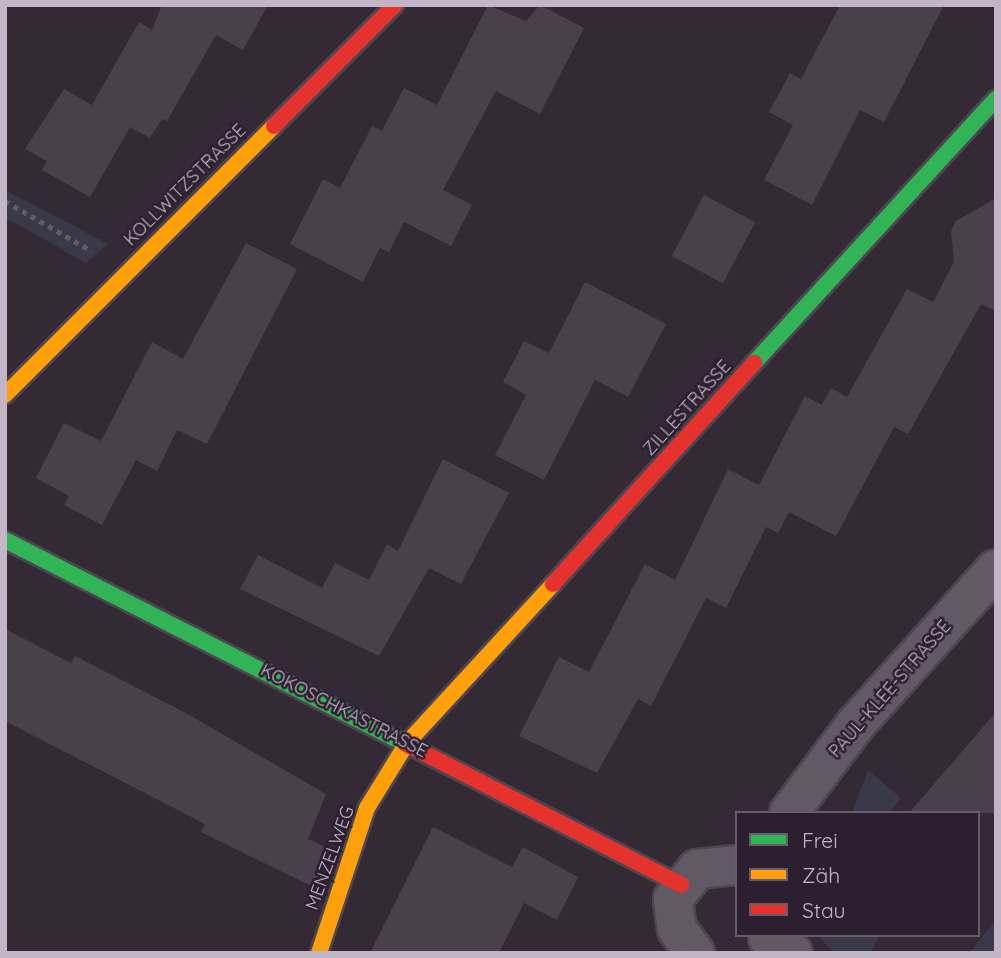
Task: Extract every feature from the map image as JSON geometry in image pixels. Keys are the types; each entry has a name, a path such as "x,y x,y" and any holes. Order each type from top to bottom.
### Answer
{"street":[{"name":"KOLLWITZSTRASSE","path":"5,395 126,271 395,5"},
{"name":"ZILLESTRASSE","path":"407,743 996,100"},
{"name":"KOKOSCHKASTRASSE","path":"5,540 681,885"},
{"name":"PAUL-KLEE-STRASSE","path":"790,811 855,725 996,569"},
{"name":"MENZELWEG","path":"319,953 367,808 407,743"},
{"path":"695,953 673,917 681,885 704,867 735,865"}],"path":[{"path":"5,201 126,271"}],"shaded area":[{"path":"5,190 108,244 86,263 5,217"},
{"path":"868,770 901,798 891,811 853,811"},
{"path":"996,920 996,953 969,953"},
{"path":"819,937 878,938 871,953 834,953"}],"building":[{"path":"162,5 268,5 243,50 216,35 167,121 162,119 150,138 130,127 90,197 42,170 47,161 25,149 64,89 92,105 139,22 152,30"},
{"path":"488,5 526,21 540,5 584,28 540,114 496,91 443,190 472,205 451,246 404,222 389,252 380,248 363,282 290,244 323,179 340,188 372,126 382,131 404,88 437,105"},
{"path":"840,5 944,5 884,122 860,110 812,205 764,180 793,125 769,112 790,73 801,79"},
{"path":"704,195 755,222 723,283 672,256"},
{"path":"996,198 996,311 981,304 908,434 894,427 836,536 789,512 778,533 766,527 726,608 706,598 651,706 638,699 597,773 519,736 559,657 589,672 645,564 675,580 728,469 759,485 805,396 822,405 831,388 847,397 907,289 933,302 954,262 951,231 956,221"},
{"path":"246,243 297,269 207,444 177,430 157,471 136,460 102,525 64,505 69,496 36,478 64,423 101,441 152,342 183,359"},
{"path":"585,282 666,324 628,397 595,380 544,480 495,455 526,395 503,382 524,341 549,353"},
{"path":"443,459 509,493 461,584 429,568 379,656 240,589 258,555 322,588 335,563 369,580 387,544 398,551"},
{"path":"5,629 71,663 75,656 184,712 326,794 308,839 328,848 315,888 201,832 205,824 5,721"},
{"path":"996,712 996,813 911,811"},
{"path":"433,827 512,867 523,847 578,877 557,920 524,903 499,953 370,953"}],"traffic: fast":[{"path":"754,363 996,99"},
{"path":"5,540 406,744"}],"traffic: slow":[{"path":"5,395 274,126"},
{"path":"319,953 367,808 407,743 553,584"}],"traffic: jam":[{"path":"274,126 395,5"},
{"path":"553,584 754,363"},
{"path":"406,744 681,885"}]}
